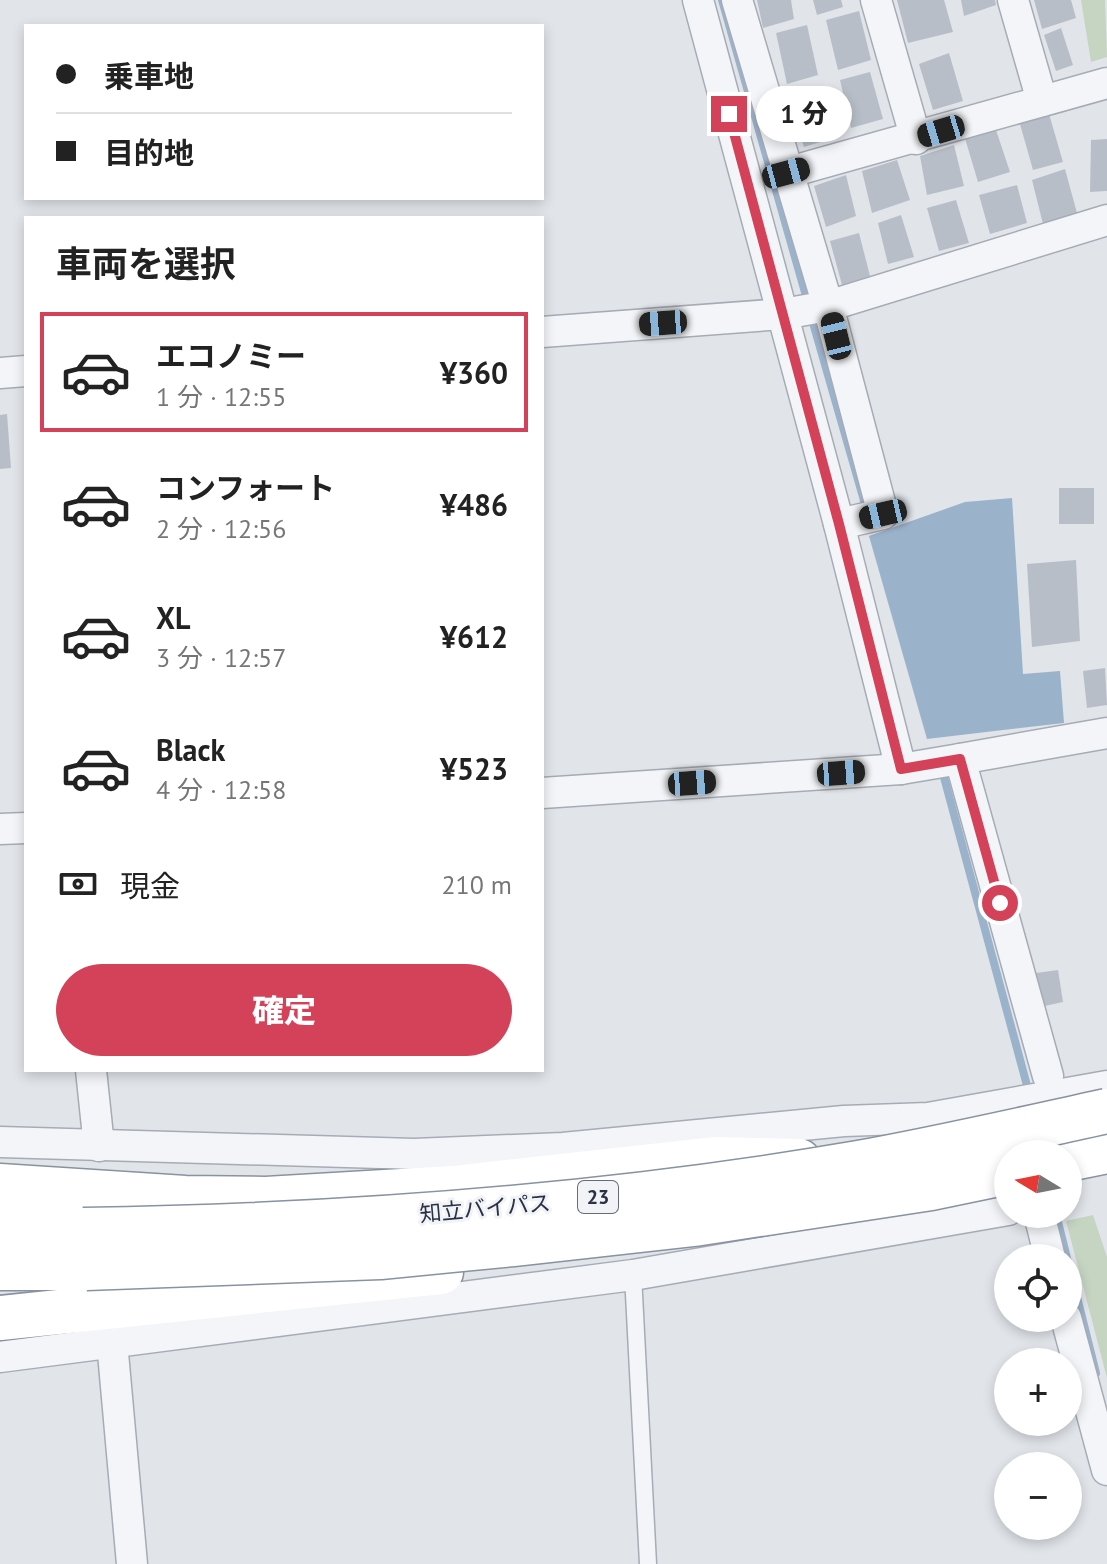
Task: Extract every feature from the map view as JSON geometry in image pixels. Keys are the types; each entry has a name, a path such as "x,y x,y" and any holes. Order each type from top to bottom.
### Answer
{"highway":[{"name":"知立バイパス","path":"0,1268 85,1249 229,1227 487,1209 652,1192 857,1163 1107,1111"},
{"path":"1082,1156 1107,1151"},
{"path":"0,1186 185,1198 266,1199 453,1188 715,1159 857,1163"},
{"name":"知立バイパス","path":"0,1229 85,1249 380,1257 694,1224 931,1188 994,1175"},
{"path":"0,1318 459,1270 513,1244"}],"street":[{"path":"698,0 839,524 901,769"},
{"path":"737,0 828,306 883,514 839,524"},
{"path":"876,0 916,139"},
{"path":"1013,0 1042,101"},
{"path":"786,173 1107,83"},
{"path":"544,332 783,314 828,306 1107,220"},
{"path":"0,373 24,371"},
{"path":"544,793 901,769 1107,733"},
{"path":"960,759 1048,1076"},
{"path":"0,829 24,828"},
{"path":"91,1072 99,1146"},
{"path":"0,1142 414,1154 563,1148 844,1121 928,1118 1107,1086"},
{"path":"0,1357 633,1275 994,1212"},
{"path":"1070,1332 1107,1470"},
{"path":"112,1342 132,1564"}],"lane":[{"path":"633,1275 648,1564"}],"green space":[{"path":"1081,0 1105,0 1107,57 1091,62"},
{"path":"1093,1215 1107,1257 1107,1378 1082,1282 1082,1244 1072,1244 1068,1228 1082,1228 1082,1217"}],"water":[{"path":"1012,498 1023,674 1060,671 1064,723 927,739 869,536 965,502"}],"building":[{"path":"757,0 791,0 794,19 763,28"},
{"path":"813,0 841,0 843,7 817,15"},
{"path":"897,0 944,0 953,32 908,43"},
{"path":"961,0 995,0 996,5 964,16"},
{"path":"1034,0 1071,0 1076,18 1042,29"},
{"path":"859,11 871,60 838,70 826,20"},
{"path":"807,25 818,75 787,84 776,33"},
{"path":"1061,28 1073,65 1056,71 1044,35"},
{"path":"949,53 963,101 933,110 919,64"},
{"path":"870,72 883,119 851,128 840,80"},
{"path":"822,87 836,137 804,147 788,94"},
{"path":"1047,107 1063,162 1033,170 1018,117"},
{"path":"995,127 1010,172 978,182 964,135"},
{"path":"1107,139 1107,191 1090,192 1091,140"},
{"path":"954,145 964,186 927,195 920,156"},
{"path":"897,160 910,200 872,213 862,171"},
{"path":"1065,169 1077,213 1043,224 1032,180"},
{"path":"846,175 856,216 826,227 814,186"},
{"path":"1017,185 1027,223 990,234 979,195"},
{"path":"956,200 969,243 939,251 927,208"},
{"path":"901,215 914,257 888,264 878,223"},
{"path":"859,233 870,276 842,285 830,241"},
{"path":"7,414 11,468 0,469 0,415"},
{"path":"1059,488 1094,488 1094,524 1059,524"},
{"path":"1076,560 1080,641 1032,647 1027,564"},
{"path":"1105,668 1107,705 1087,708 1083,671"},
{"path":"1058,970 1063,1002 1040,1007 1036,973"}],"waterway":[{"path":"722,0 808,303"},
{"path":"811,316 867,511"},
{"path":"942,770 1029,1093"},
{"path":"1060,1228 1064,1244"},
{"path":"1082,1317 1096,1373"}],"route":[{"path":"729,114 901,769 960,759 1000,903"}]}
